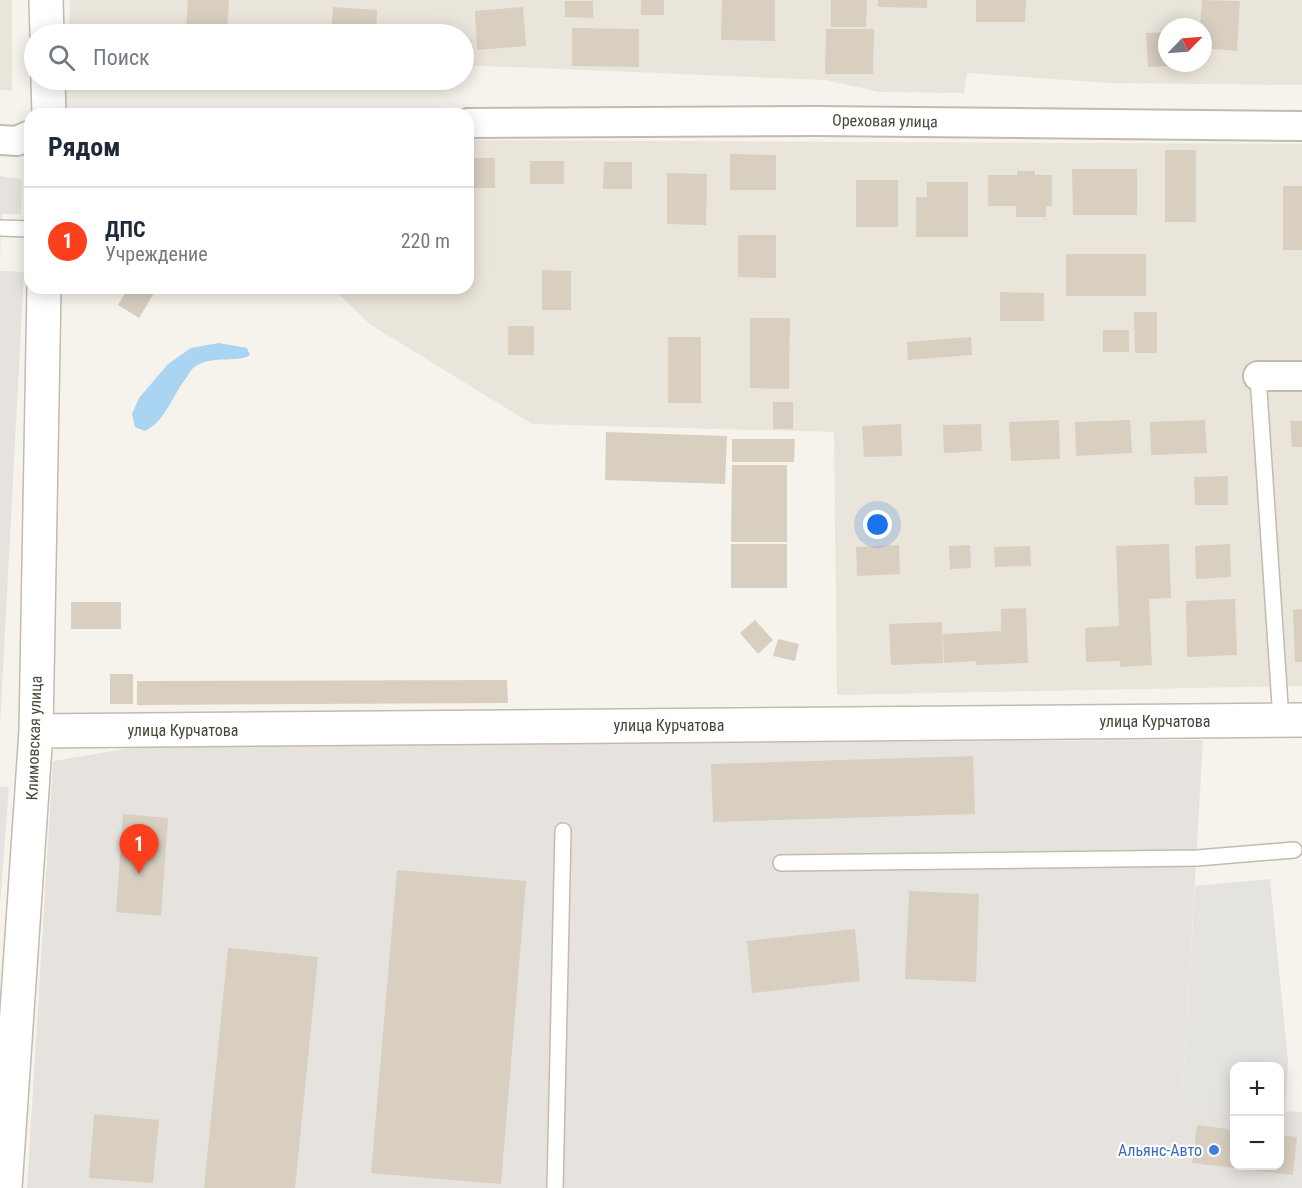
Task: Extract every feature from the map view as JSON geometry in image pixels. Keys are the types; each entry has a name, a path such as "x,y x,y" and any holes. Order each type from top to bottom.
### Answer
{"street":[{"path":"46,0 47,24"},
{"path":"48,90 49,108"},
{"name":"Ореховая улица","path":"474,123 816,121 1302,126"},
{"path":"0,140 17,141 24,138"},
{"name":"Климовская улица","path":"5,1188 4,1132 10,976 36,731 44,294"},
{"path":"1258,376 1302,376"},
{"name":"улица Курчатова","path":"36,731 1292,720"}],"lane":[{"path":"0,228 24,229"},
{"path":"1258,376 1292,720"},
{"path":"555,1188 562,831"},
{"path":"782,863 1197,858 1294,850"}],"shaded area":[{"path":"0,0 12,0 12,91 0,90"},
{"path":"70,0 1302,0 1302,85 1108,83 967,73 964,93 880,92 825,80 474,65 474,24 69,24"},
{"path":"474,140 1302,144 1302,686 837,695 834,432 532,424 371,325 338,294 474,294"},
{"path":"0,176 22,179 21,214 2,214 0,258"},
{"path":"0,271 24,272 0,726"},
{"path":"1203,740 1182,1105 1230,1108 1230,1170 1284,1170 1284,1111 1302,1112 1302,1188 27,1188 53,761 143,746"},
{"path":"0,787 9,787 0,905"},
{"path":"1270,879 1288,1061 1285,1111 1284,1062 1230,1062 1230,1108 1182,1106 1195,886"}],"water":[{"path":"219,343 247,348 250,355 239,359 210,361 195,367 152,427 145,431 135,427 132,414 139,398 168,364 191,348"}],"building":[{"path":"188,0 229,0 227,24 186,24"},
{"path":"641,0 664,0 664,15 641,15"},
{"path":"722,0 775,0 775,41 721,40"},
{"path":"831,0 867,0 866,27 831,27"},
{"path":"878,0 927,0 927,8 878,7"},
{"path":"976,0 1026,0 1025,22 976,22"},
{"path":"1202,0 1240,1 1237,51 1212,49 1212,18 1201,18"},
{"path":"565,1 593,1 593,18 565,17"},
{"path":"333,7 377,10 376,24 332,24"},
{"path":"523,7 526,46 477,50 475,11"},
{"path":"572,28 639,29 639,67 572,66"},
{"path":"826,29 874,29 873,74 825,74"},
{"path":"1158,32 1158,67 1148,67 1146,33"},
{"path":"1165,150 1196,150 1196,222 1165,222"},
{"path":"730,154 776,155 776,190 730,190"},
{"path":"474,158 495,158 495,188 474,188"},
{"path":"530,161 564,161 564,184 530,184"},
{"path":"604,162 632,162 632,189 603,189"},
{"path":"1072,169 1137,169 1137,215 1073,215"},
{"path":"1017,171 1035,171 1035,175 1052,175 1052,206 1046,206 1046,217 1016,217 1016,206 988,206 988,175 1017,175"},
{"path":"667,173 707,174 706,225 667,224"},
{"path":"856,180 898,180 898,227 856,227"},
{"path":"927,182 968,182 968,237 916,237 916,197 927,197"},
{"path":"1283,186 1302,186 1302,250 1283,250"},
{"path":"738,235 776,235 776,278 738,277"},
{"path":"1066,254 1146,254 1146,296 1066,296"},
{"path":"542,270 571,271 571,310 542,310"},
{"path":"1000,292 1044,293 1044,321 1000,321"},
{"path":"124,294 153,294 139,318 118,305"},
{"path":"1134,312 1157,312 1157,353 1135,353"},
{"path":"750,318 790,318 789,389 750,388"},
{"path":"508,326 534,326 534,355 508,355"},
{"path":"1103,330 1129,330 1129,352 1103,352"},
{"path":"668,337 701,337 701,403 668,403"},
{"path":"971,337 972,355 908,360 907,342"},
{"path":"773,402 793,402 793,429 773,429"},
{"path":"1059,420 1060,459 1011,461 1009,422"},
{"path":"1130,420 1132,453 1076,456 1075,422"},
{"path":"1205,420 1207,453 1151,455 1150,422"},
{"path":"1290,421 1302,421 1302,447 1292,447"},
{"path":"901,424 902,456 864,457 862,426"},
{"path":"981,424 982,451 944,453 943,425"},
{"path":"606,432 727,436 725,484 605,480"},
{"path":"732,439 795,439 794,462 732,462"},
{"path":"732,465 787,465 787,542 731,542"},
{"path":"1228,476 1228,505 1195,505 1194,477"},
{"path":"731,544 787,544 787,588 731,588"},
{"path":"1169,544 1171,598 1149,599 1152,665 1120,667 1120,661 1086,662 1085,628 1119,626 1116,546"},
{"path":"1230,544 1231,577 1196,579 1195,546"},
{"path":"899,545 900,574 857,576 856,547"},
{"path":"970,545 971,568 950,569 949,546"},
{"path":"1030,546 1031,566 995,567 994,547"},
{"path":"1235,599 1237,655 1187,657 1186,601"},
{"path":"71,602 121,602 121,629 71,629"},
{"path":"1026,608 1028,663 976,665 976,661 944,663 943,634 1001,631 1001,609"},
{"path":"1302,609 1302,662 1295,662 1293,610"},
{"path":"755,620 773,640 758,654 740,633"},
{"path":"942,622 943,663 891,665 889,624"},
{"path":"778,639 799,644 795,661 773,656"},
{"path":"110,674 133,674 133,704 110,704"},
{"path":"507,680 508,703 137,705 137,681"},
{"path":"973,756 975,814 713,822 711,764"},
{"path":"123,814 168,818 161,916 116,912"},
{"path":"397,870 526,881 501,1184 371,1173"},
{"path":"909,891 979,894 976,982 905,979"},
{"path":"855,929 860,981 752,993 747,941"},
{"path":"228,948 318,957 295,1188 204,1188"},
{"path":"94,1114 159,1120 153,1183 89,1178"},
{"name":"Альянс-Авто","path":"1197,1125 1230,1129 1230,1168 1192,1163"},
{"name":"Альянс-Авто","path":"1284,1135 1297,1137 1293,1175 1251,1170 1284,1170"}],"place":[{"name":"ДПС","path":"139,874"},
{"name":"Альянс-Авто","path":"1214,1150"}]}
